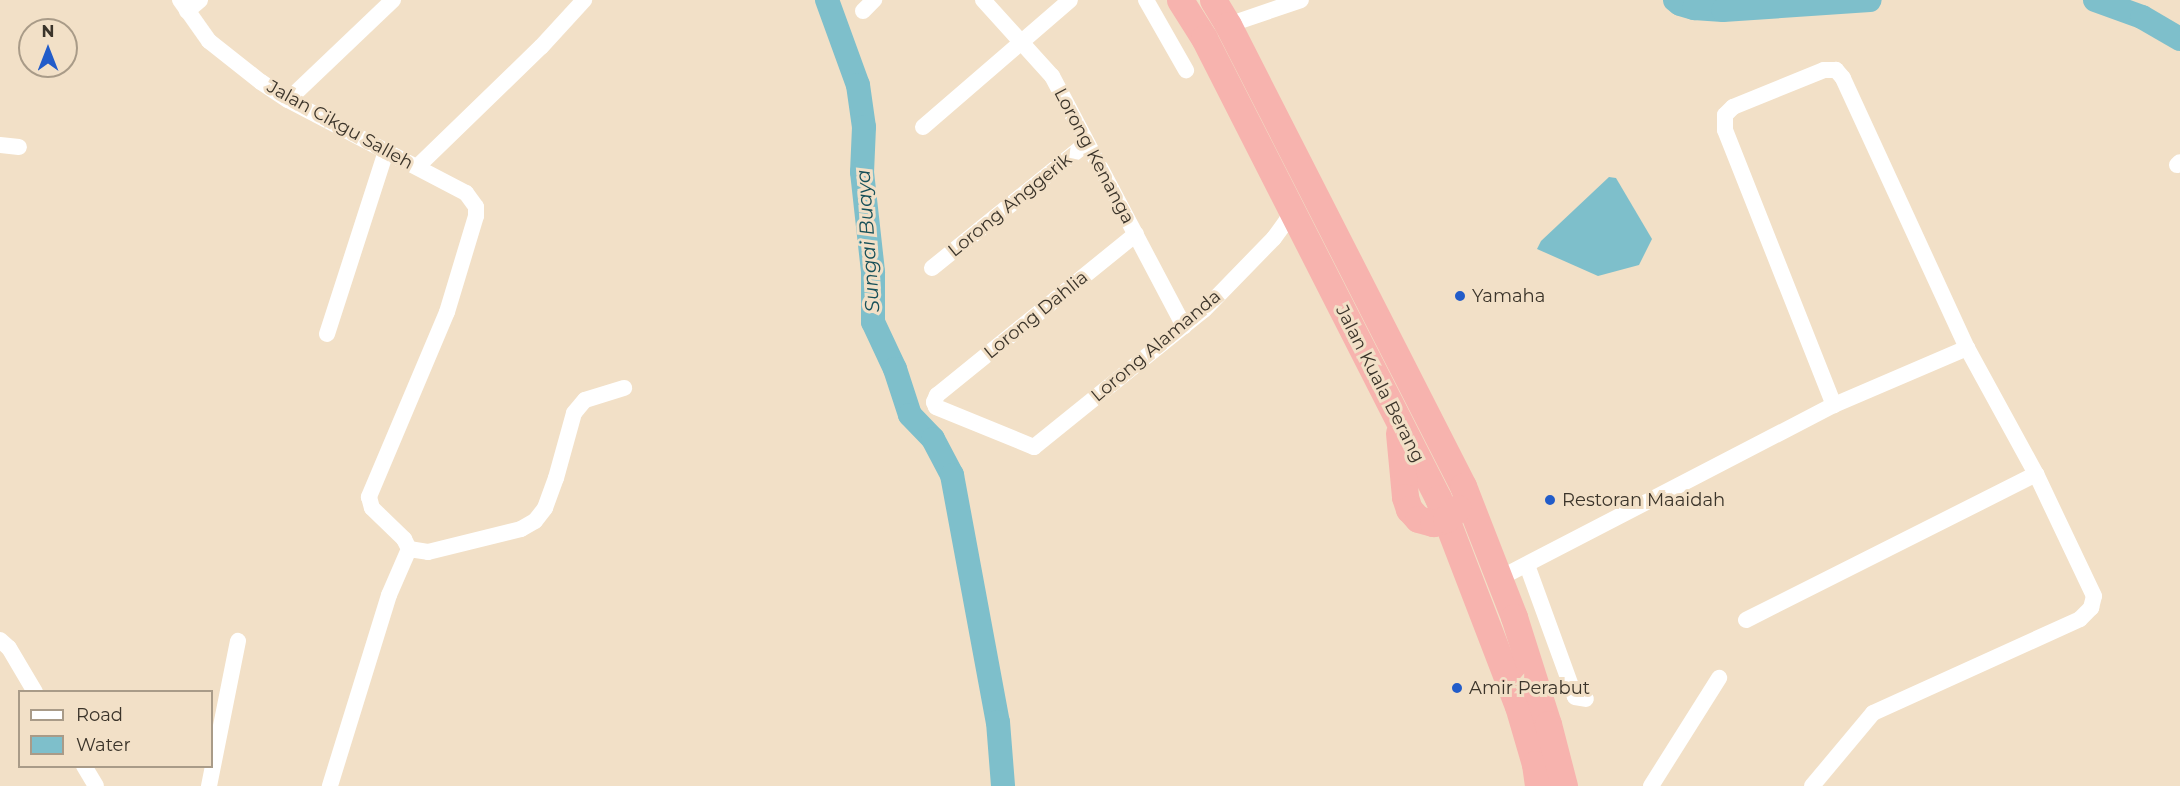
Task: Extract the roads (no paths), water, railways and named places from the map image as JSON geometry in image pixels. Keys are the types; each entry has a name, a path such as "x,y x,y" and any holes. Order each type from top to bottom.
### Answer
{"highway":[{"name":"Jalan Kuala Berang","path":"1180,0 1204,38 1446,519 1518,706 1535,764 1538,786"},
{"name":"Jalan Kuala Berang","path":"1212,0 1228,25 1463,486 1514,617 1548,724 1563,786"},
{"path":"1446,519 1458,509 1463,486"}],"street":[{"path":"184,6 200,0"},
{"path":"288,100 393,0"},
{"path":"417,167 541,47 584,0"},
{"name":"Lorong Kenanga","path":"983,0 1023,41 1052,76 1184,326"},
{"path":"923,127 1070,0"},
{"path":"1146,0 1186,70"},
{"path":"1228,25 1301,0"},
{"name":"Jalan Cikgu Salleh","path":"184,6 209,41 237,65 288,100 466,193 476,207 476,216 447,312 369,497 372,508 404,539 409,549"},
{"path":"1812,786 1873,712 2080,619 2091,608 2094,596 2036,474 1967,348 1843,78 1836,70 1824,70 1733,108 1725,115 1725,130 1834,405"},
{"name":"Lorong Anggerik","path":"932,268 1087,143"},
{"path":"0,145 19,147"},
{"path":"327,334 386,151"},
{"name":"Lorong Alamanda","path":"1034,447 1204,310 1274,238 1287,220 1290,208"},
{"name":"Lorong Dahlia","path":"1034,447 936,407 934,402 937,395 1136,234"},
{"path":"1500,578 1834,405 1967,348"},
{"path":"330,786 389,595 409,549 429,552 521,529 535,521 545,508 556,478 574,413 585,400 624,388"},
{"path":"1746,620 2036,474"},
{"path":"1527,565 1575,697 1586,699"},
{"path":"1514,617 1542,607"},
{"path":"0,640 9,648 34,690"},
{"path":"213,766 238,641"},
{"path":"1651,786 1719,678"},
{"path":"85,768 96,786"},
{"path":"209,786 213,768"}],"water":[{"path":"1609,177 1616,178 1652,239 1639,265 1598,276 1537,249 1541,241"}],"waterway":[{"name":"Sungai Buaya","path":"827,0 858,85 864,127 862,172 873,272 873,322 895,369 910,415 933,439 952,475 998,722 1003,786"},
{"path":"1675,0 1694,8 1723,10 1870,0"},
{"path":"2095,0 2142,17 2180,39"}],"place":[{"name":"Yamaha","path":"1460,296"},
{"name":"Restoran Maaidah","path":"1550,500"},
{"name":"Amir Perabut","path":"1457,688"}]}
